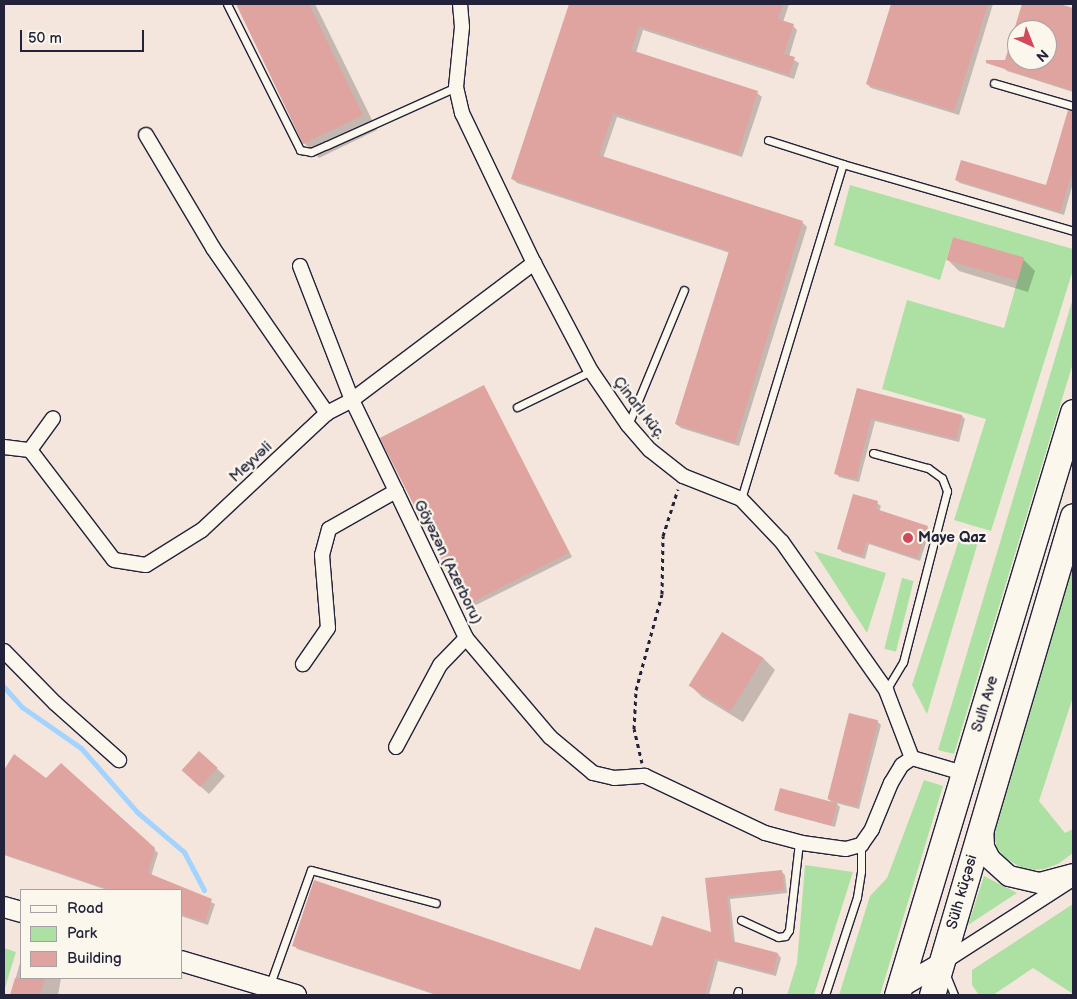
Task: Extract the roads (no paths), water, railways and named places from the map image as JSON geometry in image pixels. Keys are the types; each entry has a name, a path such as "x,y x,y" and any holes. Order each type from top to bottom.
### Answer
{"highway":[{"name":"Sulh Ave","path":"898,992 1073,412"},
{"name":"Sulh Ave","path":"982,821 1073,516"},
{"name":"Sülh küçəsi","path":"942,963 982,821"},
{"path":"932,995 942,963"}],"street":[{"name":"Çinarlı küç.","path":"460,4 462,27 456,88 462,113 534,263 591,371 628,425 650,450 683,476 741,499 782,542 886,690 912,758"},
{"path":"146,135 213,248 327,414"},
{"name":"Meyvəli","path":"30,450 114,560 146,565 202,530 327,414 352,400 534,263"},
{"name":"Göyəzən (Azerboru)","path":"300,266 352,400 466,638 440,665 396,747"},
{"path":"4,447 30,450 53,418"},
{"name":"Göyəzən (Azerboru)","path":"303,664 328,628 322,555 329,529 396,491"},
{"path":"466,638 550,737 593,773 614,778 644,776 765,833 800,842 846,849 861,845 872,829 891,783 902,765 912,758 963,773"},
{"path":"4,652 55,704 119,760"},
{"path":"982,821 984,847 998,868 1009,876 1040,883 1073,874"},
{"path":"898,992 1073,879"},
{"path":"4,907 20,912"},
{"path":"182,960 281,992"}],"lane":[{"path":"227,4 300,150 311,152 327,146 456,88"},
{"path":"994,83 1073,106"},
{"path":"768,140 843,164 1073,231"},
{"path":"741,499 843,164"},
{"path":"628,425 684,290"},
{"path":"517,407 591,371"},
{"path":"873,453 928,468 942,478 947,491 903,662 886,690"},
{"path":"741,920 778,937 786,936 789,930 800,842"},
{"path":"825,995 856,897 862,871 861,845"},
{"path":"281,992 311,870 436,902"},
{"path":"942,963 954,995"}],"waterway":[{"path":"4,687 22,707 81,748 137,812 184,852 204,890"}],"place":[{"name":"Maye Qaz","path":"908,538"}]}
